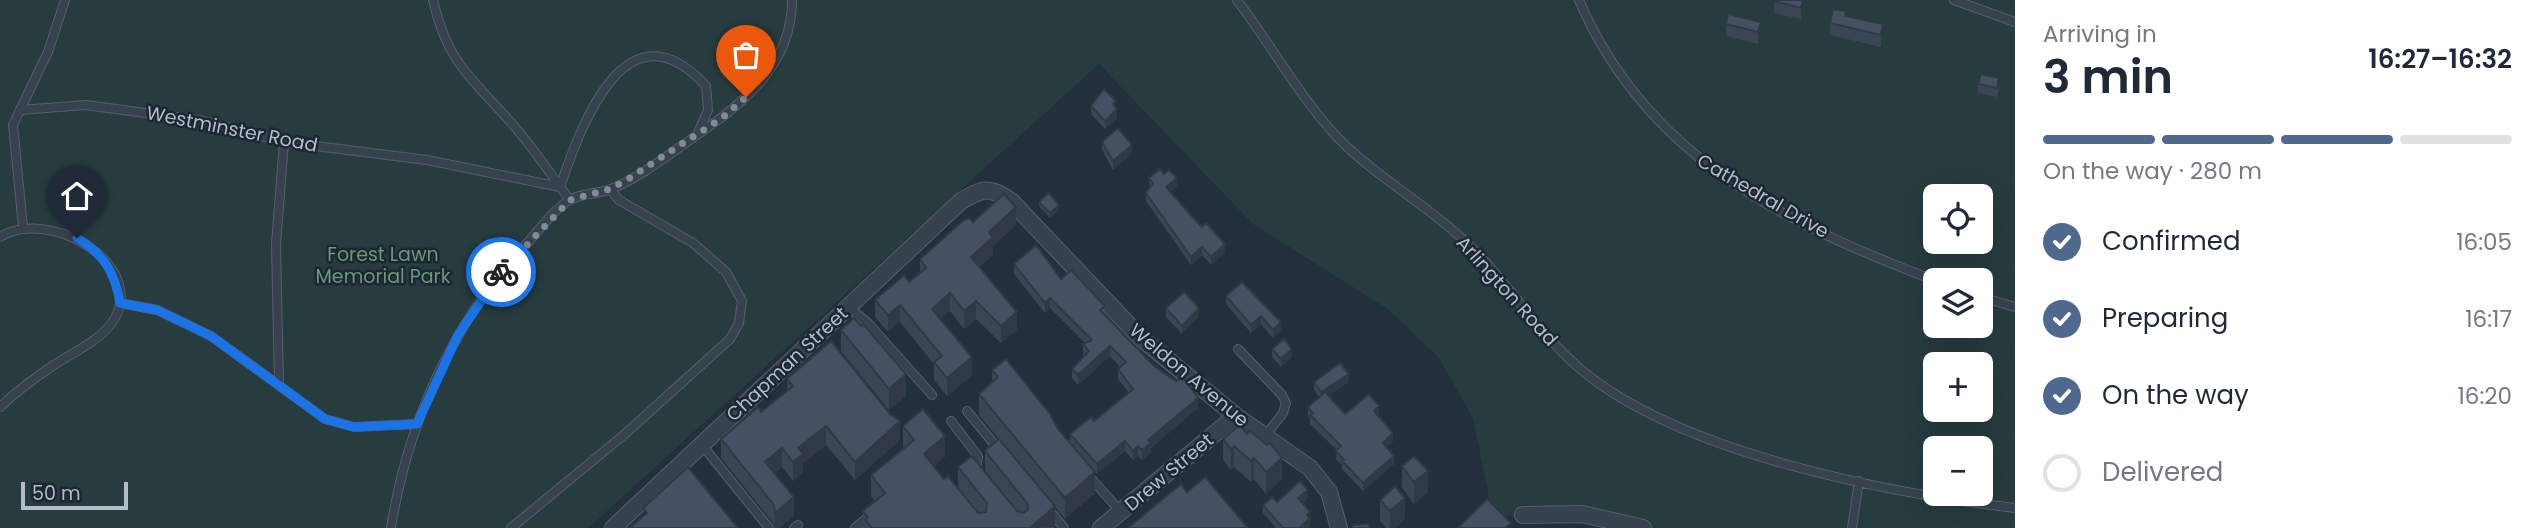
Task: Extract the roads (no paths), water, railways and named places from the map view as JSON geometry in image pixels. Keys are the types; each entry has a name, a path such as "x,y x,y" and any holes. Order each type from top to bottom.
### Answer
{"street":[{"name":"Weldon Avenue","path":"961,201 983,189 996,191 1011,201 1141,338 1236,416 1310,468 1329,492 1339,528"},
{"name":"Chapman Street","path":"613,528 822,337 848,307 961,201"},
{"name":"Drew Street","path":"1101,528 1236,416"},
{"path":"1523,515 1582,514 1643,528"}],"lane":[{"path":"23,228 13,125 48,52 65,0"},
{"path":"433,0 443,33 456,62 477,89 513,126 570,200"},
{"path":"391,528 417,424 444,363 477,305 508,263 570,200 610,189 660,161 746,97 775,65 789,29 792,0"},
{"name":"Arlington Road","path":"1237,0 1313,109 1339,138 1471,247 1496,273 1540,331 1588,376 1640,410 1680,428 1766,456 1859,481 2015,508"},
{"name":"Cathedral Drive","path":"1579,0 1599,46 1626,85 1661,126 1695,158 1754,195 1836,239 1923,276"},
{"path":"1954,0 2015,22"},
{"path":"667,48 706,86 708,110 696,135"},
{"path":"560,187 594,100 617,65 631,51"},
{"name":"Westminster Road","path":"20,110 65,105 105,107 204,121 284,142 427,160 560,187"},
{"path":"279,384 276,244 284,142"},
{"path":"511,528 625,435 730,338 741,317 739,293 726,272 693,243 619,200 610,189"},
{"path":"0,237 23,228 59,232 88,244 99,253 112,273 120,303 116,316 103,333 23,386 0,407"},
{"path":"1993,301 2015,307"},
{"path":"120,303 157,310 234,350 325,419 339,424 378,428 417,424"},
{"path":"848,307 868,323 932,395"},
{"path":"1238,349 1282,395 1286,403 1283,413 1265,436"},
{"path":"967,411 1002,453"},
{"path":"951,421 978,456 975,466 978,474"},
{"path":"702,445 769,528"},
{"path":"1081,467 1121,512"},
{"path":"1852,528 1859,481"},
{"path":"1046,507 1064,528"},
{"path":"855,528 873,513"}],"park label":[{"name":"Forest Lawn Memorial Park","path":"383,265"}]}
